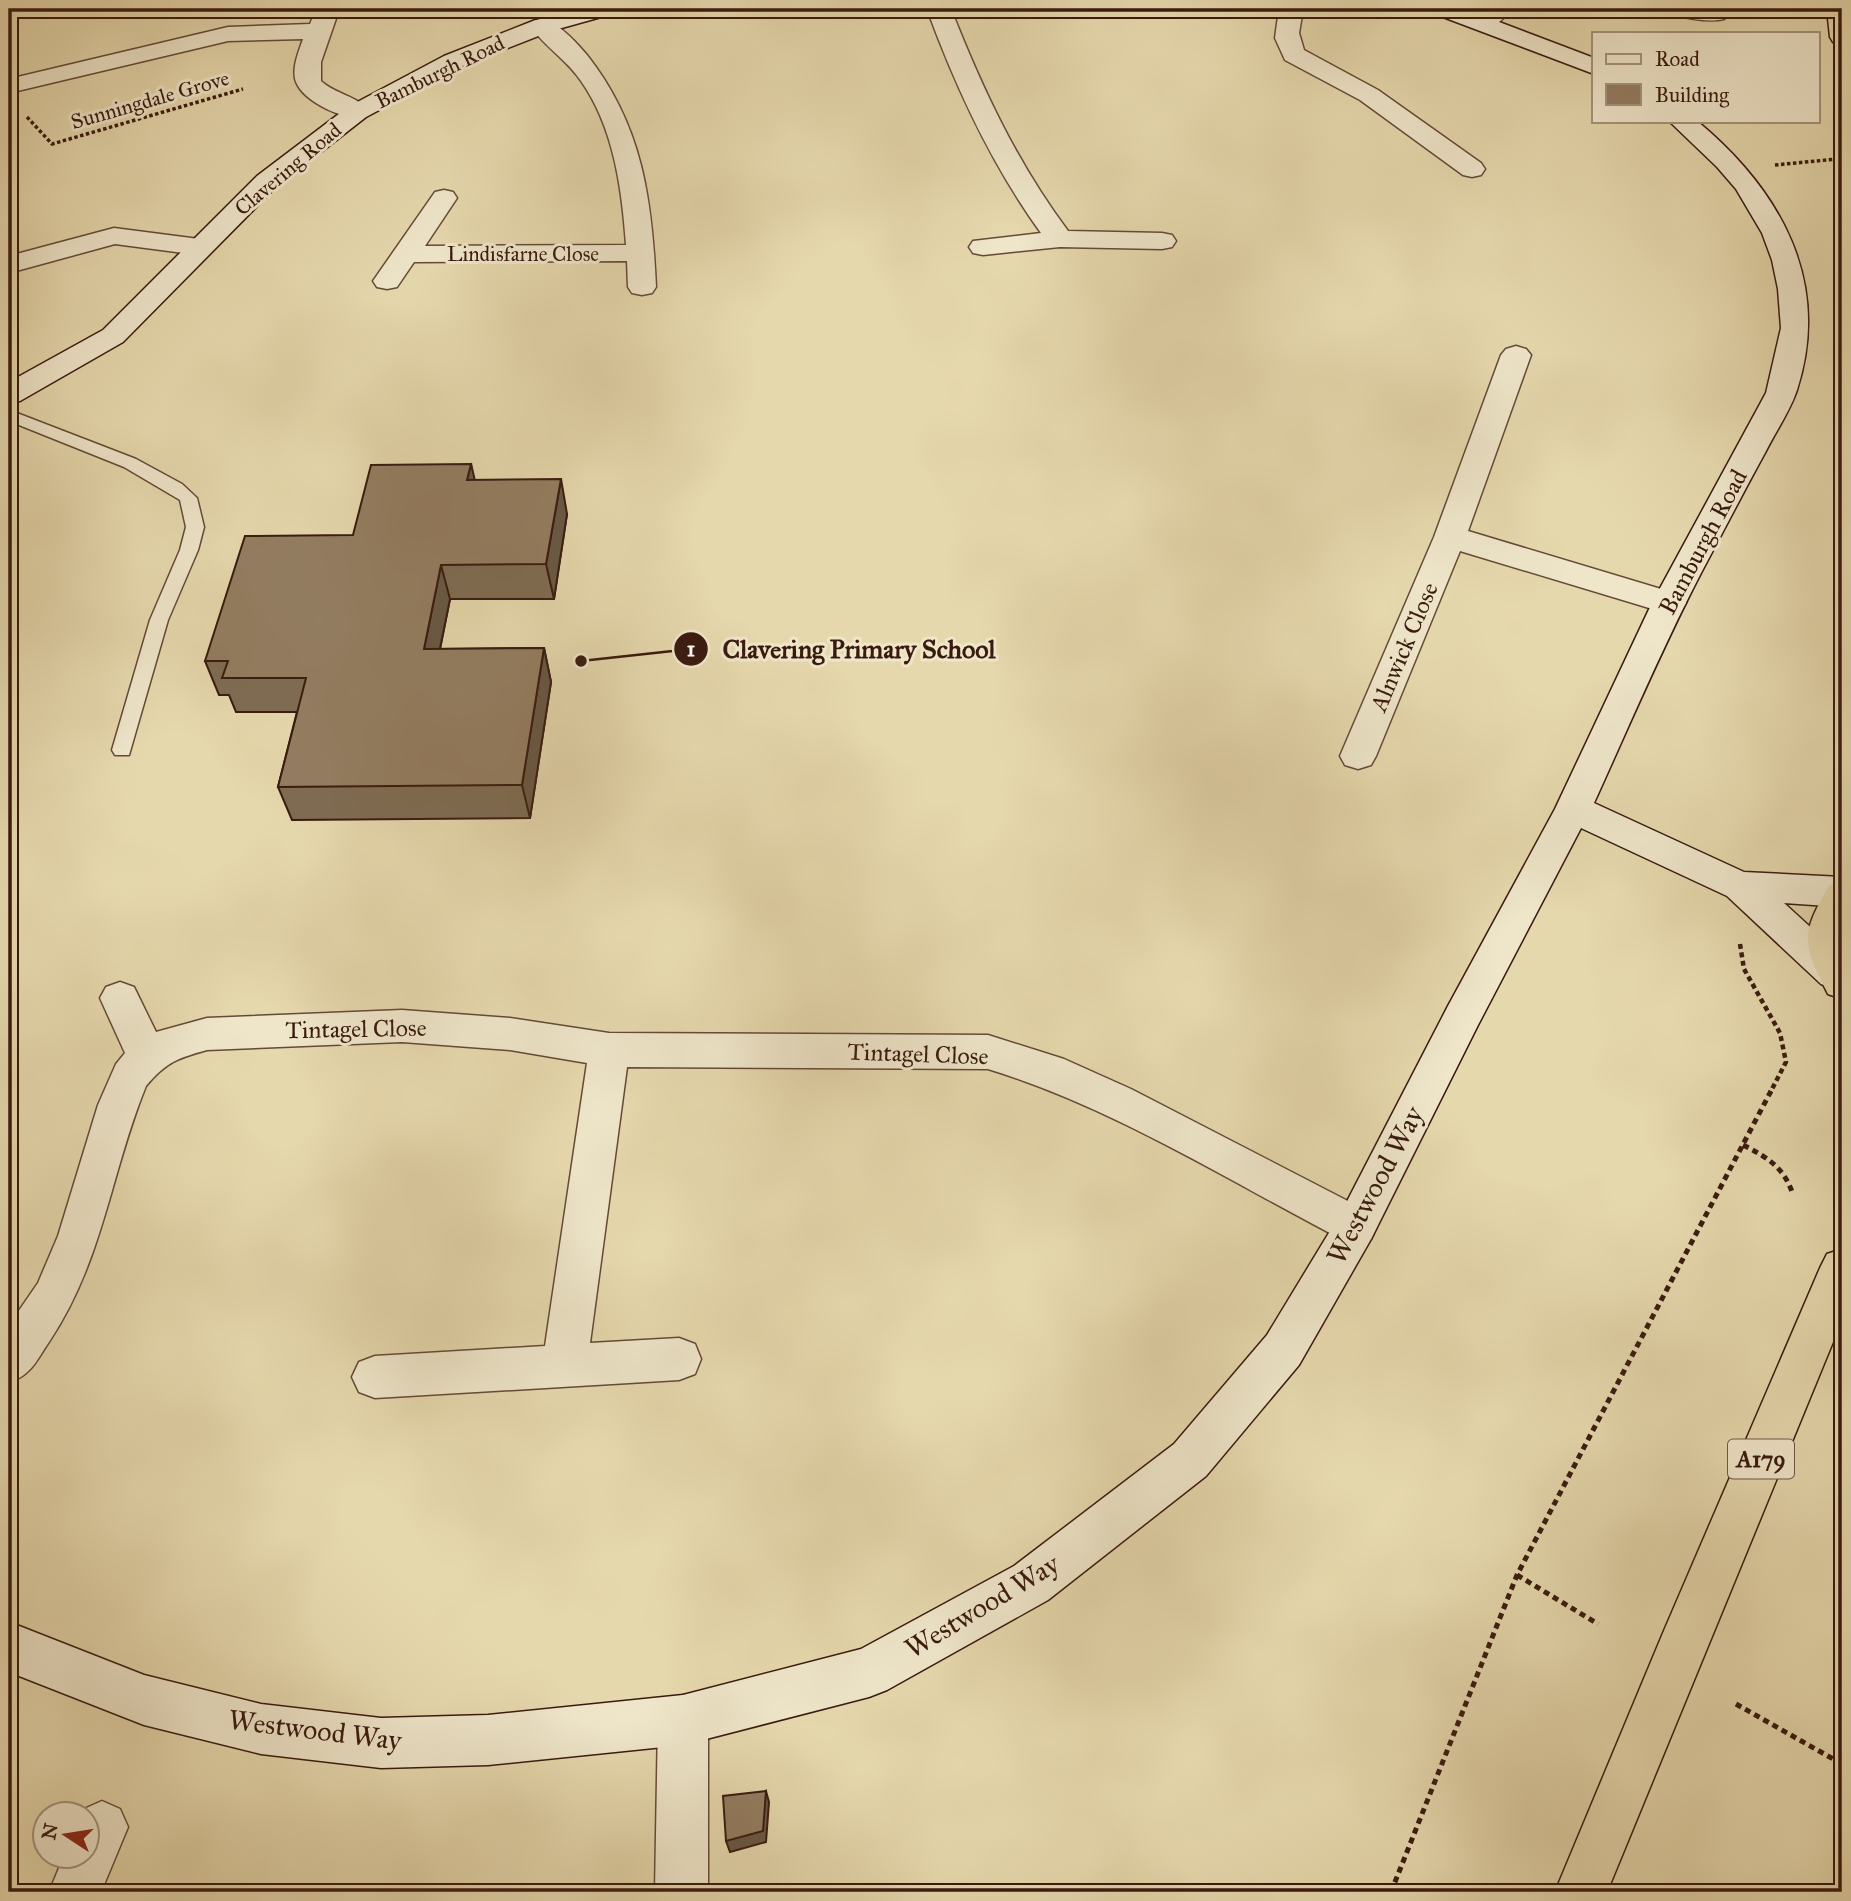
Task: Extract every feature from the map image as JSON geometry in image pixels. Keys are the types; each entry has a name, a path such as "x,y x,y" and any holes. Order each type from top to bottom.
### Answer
{"highway":[{"path":"1839,9 1842,37"},
{"path":"1839,978 1828,953 1827,923 1842,894"},
{"name":"A179","path":"1581,1892 1842,1268"}],"street":[{"name":"Bamburgh Road","path":"357,112 453,61 542,26 604,9"},
{"path":"939,9 960,65 1007,163 1032,203 1060,239"},
{"path":"1291,9 1284,32 1287,45 1294,55 1369,95 1472,170"},
{"path":"1443,9 1492,15 1592,66"},
{"path":"1678,9 1717,19"},
{"name":"Clavering Road","path":"9,86 39,86 228,34 324,20 306,66 306,78 312,88 357,112 266,182 113,336 9,394"},
{"path":"542,26 573,55 614,114 626,155 636,206 642,286"},
{"name":"Bamburgh Road","path":"1573,809 1669,603 1782,393 1791,358 1795,321 1793,284 1786,255 1774,227 1748,184 1713,145 1683,122"},
{"name":"Lindisfarne Close","path":"387,281 444,198"},
{"path":"9,265 114,236 199,247"},
{"path":"983,247 1060,239 1162,241"},
{"name":"Lindisfarne Close","path":"406,254 641,253"},
{"name":"Alnwick Close","path":"1358,756 1450,537 1516,355"},
{"path":"1450,537 1669,603"},
{"path":"1573,809 1740,886 1839,978"},
{"name":"Westwood Way","path":"9,1647 144,1700 261,1729 368,1741 488,1740 683,1720 869,1672 1031,1583 1190,1460 1283,1350 1356,1226 1462,1017 1573,809"},
{"path":"1740,886 1842,894"},
{"path":"120,998 147,1056"},
{"name":"Tintagel Close","path":"9,1362 55,1295 79,1236 118,1105 130,1076 147,1056 166,1045 206,1034 402,1026 510,1034 609,1050 988,1052 1051,1071 1117,1101 1356,1226"},
{"path":"565,1366 609,1050"},
{"path":"375,1377 679,1359"},
{"path":"681,1892 683,1720"},
{"path":"75,1892 84,1870"}],"lane":[{"path":"9,415 130,463 176,488 188,498 195,527 189,550 164,606 122,750"}],"path":[{"name":"Sunningdale Grove","path":"20,110 52,144 243,89"},
{"path":"1771,166 1837,159"},
{"path":"1391,1892 1517,1575 1786,1062 1780,1033 1744,969 1739,951 1740,886"},
{"path":"1742,1145 1772,1160 1785,1171 1793,1195"},
{"path":"1517,1575 1598,1625"},
{"path":"1736,1704 1842,1764"}],"building":[{"path":"471,464 467,480 561,479 546,564 441,565 424,649 544,648 522,785 278,787 306,678 222,678 228,661 205,661 245,536 353,535 371,465"},
{"path":"766,1791 763,1831 726,1841 723,1796"}],"place":[{"name":"Clavering Primary School","path":"581,661"}]}
